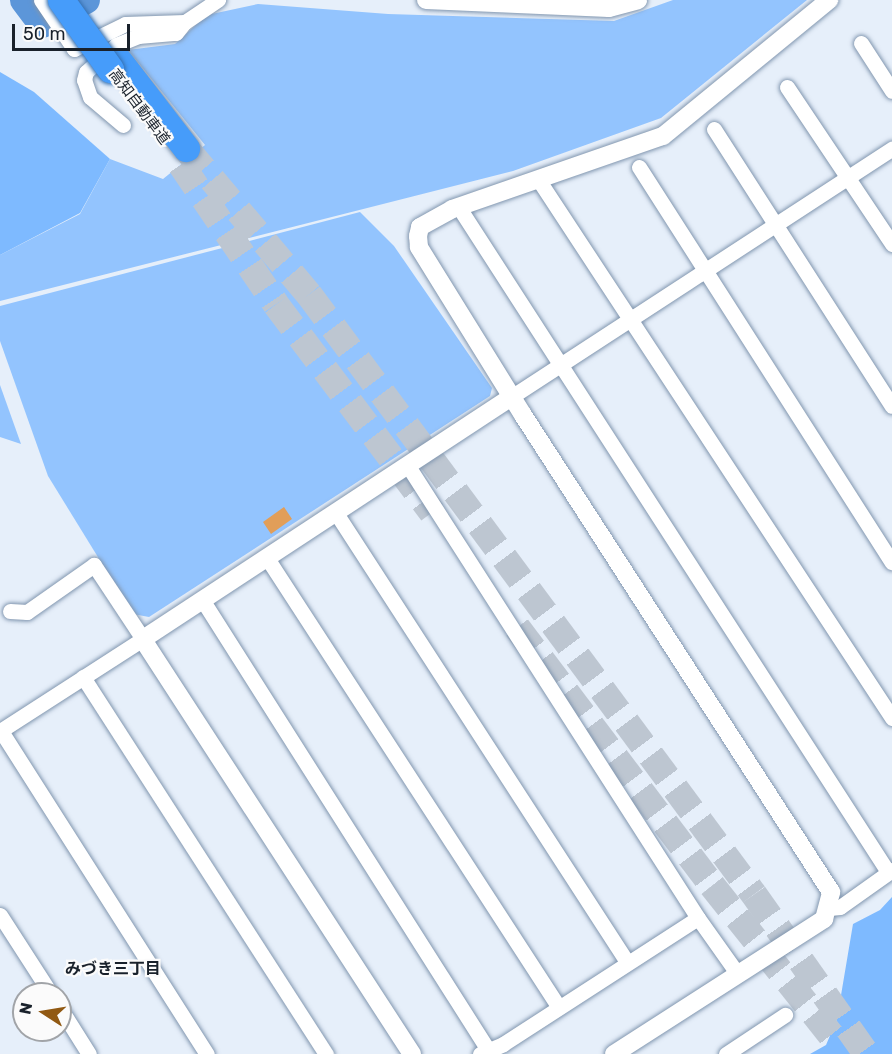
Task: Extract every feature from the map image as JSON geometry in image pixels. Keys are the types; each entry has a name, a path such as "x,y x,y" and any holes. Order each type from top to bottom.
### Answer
{"highway":[{"name":"高知自動車道","path":"74,0 114,65 180,152"},
{"name":"高知自動車道","path":"50,4 114,65"}],"street":[{"path":"123,125 90,97 86,72 116,45 138,36 176,33 185,22 218,0"},
{"path":"426,0 609,8 638,0"},
{"path":"614,1054 820,921 829,908 831,892 826,880 512,397 419,247 420,227 458,206 663,136 828,0"},
{"path":"50,4 60,27 74,49 125,24 185,22"},
{"path":"861,43 892,91"},
{"path":"787,87 892,244"},
{"path":"714,129 892,406"},
{"path":"207,1054 1,731 892,149"},
{"path":"639,167 703,271 892,562"},
{"path":"538,179 632,318 892,718"},
{"path":"458,206 890,871 840,907 829,908"},
{"path":"408,466 698,918 737,973"},
{"path":"336,513 627,962"},
{"path":"267,558 558,1006"},
{"path":"10,611 27,612 94,566 412,1054"},
{"path":"203,601 484,1052 503,1044 558,1006 698,918"},
{"path":"83,677 326,1054"},
{"path":"0,915 43,982"},
{"path":"726,1054 785,1015"},
{"path":"72,1027 89,1054"}],"shaded area":[{"path":"673,0 807,0 661,118 513,171 0,301 0,255 80,214 110,159 163,179 205,145 128,50 175,44 207,15 258,4 388,14 614,21"},
{"path":"0,72 34,92 110,159 80,213 0,255"},
{"path":"360,212 394,246 492,388 490,396 149,617 133,614 48,476 0,341 0,306"},
{"path":"0,385 21,444 0,437"},
{"path":"892,897 892,1054 810,1054 826,1045 837,1019 853,924 880,910"}],"building":[{"path":"284,507 292,519 271,534 263,522"}],"waterway":[{"path":"24,0 42,24 86,0"}],"tunnel":[{"path":"186,148 309,294 754,894 867,1054"},
{"path":"181,164 276,304 432,512"},
{"path":"517,627 712,885 836,1041"}],"district":[{"name":"みづき三丁目","path":"113,969"}]}
